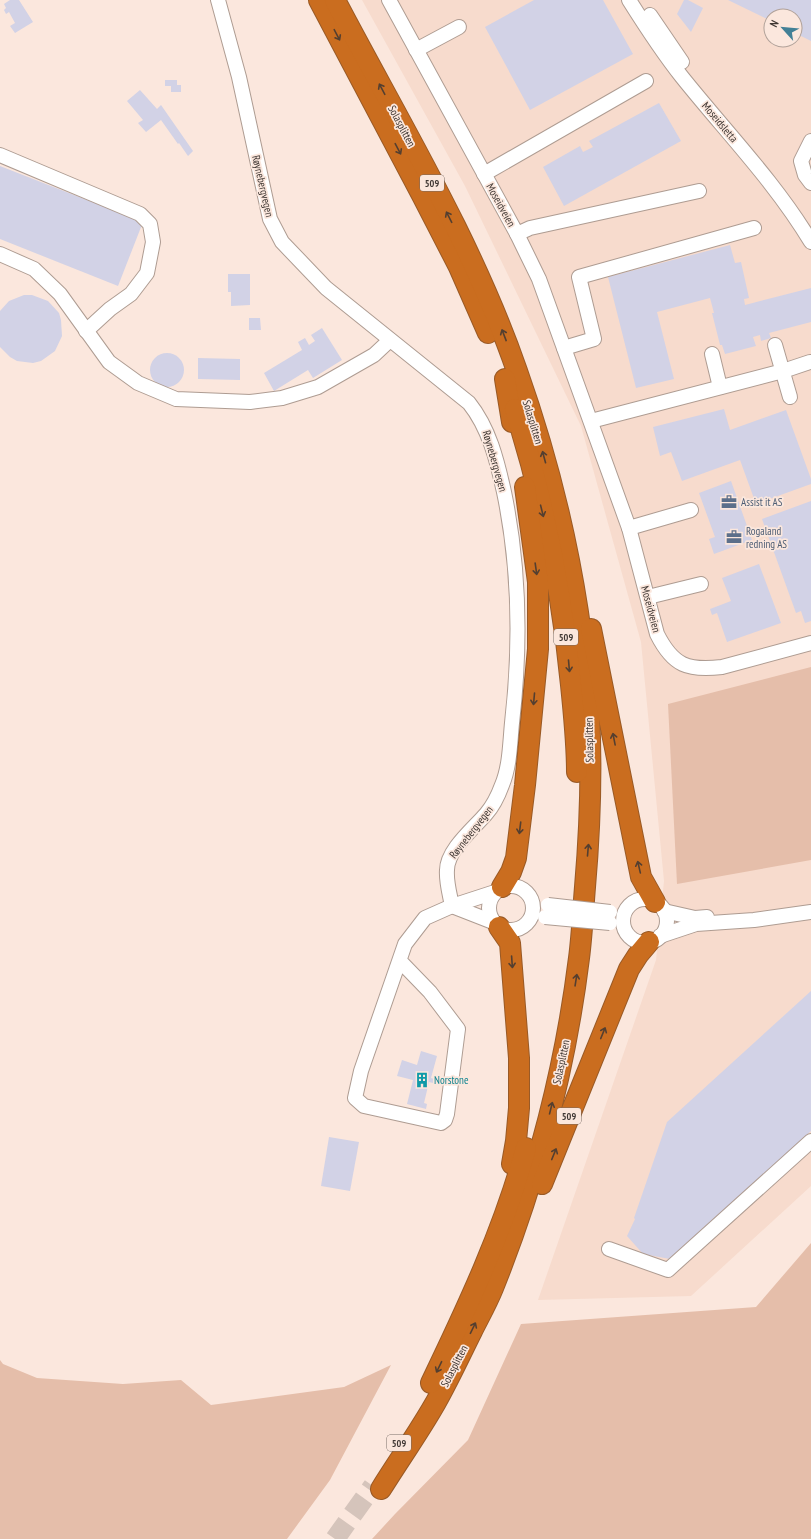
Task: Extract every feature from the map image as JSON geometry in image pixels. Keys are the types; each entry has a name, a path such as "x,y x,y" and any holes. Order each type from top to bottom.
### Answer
{"highway":[{"name":"Solasplitten","path":"319,0 420,190 459,267 487,330 525,441 546,526 557,580 567,645 574,713 577,763 576,839 569,932 557,1021 548,1065 518,1177 493,1247 485,1286"},
{"name":"Solasplitten","path":"335,0 472,261 501,327 517,371 537,431 562,522 582,644 589,713 590,826 579,961 569,1023 554,1097 532,1182 485,1286 435,1403 377,1488"},
{"name":"509","path":"499,889 512,872 517,851 534,694 538,650 539,612 538,582 522,467 514,434 505,379"},
{"name":"509","path":"562,522 580,578 599,665 641,877 660,906"},
{"name":"509","path":"485,1286 516,1141 519,1108 519,1058 510,943 496,924"},
{"name":"509","path":"485,1286 525,1224 629,969 638,955 654,939"}],"street":[{"name":"Røynebergvegen","path":"218,0 239,77 270,220 276,232 282,242 326,288 469,403 480,418 489,437 502,481 514,553 518,608 518,659 506,771 503,784 494,803 451,855 447,870 452,906"},
{"name":"Moseidveien","path":"389,0 517,234 539,279 629,528 657,634 665,650 679,662 694,668 722,667 811,643"},
{"name":"Moseidsletta","path":"629,0 656,42 683,78 758,167 811,242"},
{"name":"Moseidsletta","path":"640,0 663,36 690,72 765,161 811,226"},
{"path":"416,50 459,27"},
{"path":"484,174 646,81"},
{"path":"811,141 801,161 805,175 811,183"},
{"path":"0,155 140,214 150,224 153,242 147,273 131,294 110,309 86,331"},
{"path":"517,234 530,228 699,191"},
{"path":"564,348 594,339 579,277 754,228"},
{"path":"0,254 34,269 60,294 109,362 138,383 176,399 250,402 282,398 318,387 374,354 390,340"},
{"path":"775,345 790,397"},
{"path":"712,354 720,387"},
{"path":"591,421 783,371 810,362"},
{"path":"629,528 691,510"},
{"path":"648,598 701,584"},
{"path":"400,961 430,992 458,1029 447,1114 445,1120 441,1123 364,1106 355,1098 361,1071 405,944 425,918 452,906 510,885 526,891 530,898 533,905 529,921"},
{"path":"496,924 490,915 488,907 490,899 499,889"},
{"path":"530,898 538,902 546,911"},
{"path":"625,930 623,918 625,912 632,904 641,900 650,900 660,906 695,918 751,915 773,917"},
{"path":"452,906 507,930 515,930 546,911 610,917 625,912"},
{"path":"654,939 666,924 660,906"},
{"path":"610,917 631,937 644,943 696,924 754,920 811,912"},
{"path":"609,1249 668,1270 811,1141"}],"shaded area":[{"path":"362,0 811,0 811,1186 691,1296 538,1300 656,960 664,881 641,642 581,426 465,186"},
{"path":"811,667 811,860 677,884 668,704"},
{"path":"811,1243 811,1539 372,1539 468,1440 521,1324 756,1307"},
{"path":"0,1360 3,1364 37,1378 123,1384 181,1380 211,1405 344,1387 391,1365 330,1480 287,1539 0,1539"}],"building":[{"path":"10,0 19,0 33,22 15,33 10,26 15,23 9,12 6,14 4,10 6,8 4,4"},
{"path":"534,0 603,0 633,54 530,110 485,27"},
{"path":"684,0 688,0 703,8 691,32 677,14"},
{"path":"728,0 811,0 811,41 803,37 803,8 763,8 763,17"},
{"path":"165,80 177,80 177,85 181,85 181,92 171,92 171,86 165,86"},
{"path":"140,90 157,109 161,105 193,151 188,156 161,120 146,132 138,123 143,120 127,101"},
{"path":"659,103 681,141 564,206 543,167 580,146 583,152 593,147 589,141"},
{"path":"0,166 143,222 118,286 0,239"},
{"path":"730,245 735,263 741,262 749,298 744,299 745,305 811,288 811,322 769,333 771,338 761,341 760,335 753,337 756,346 725,354 722,345 720,345 710,298 657,312 674,379 636,388 608,277"},
{"path":"228,274 250,274 250,305 231,306 231,292 228,292"},
{"path":"24,295 32,295 48,301 59,313 61,320 62,336 55,351 41,361 33,363 17,361 10,357 0,347 0,311 9,301"},
{"path":"249,318 260,318 261,330 249,330"},
{"path":"322,328 342,360 313,378 308,370 274,391 264,373 302,350 298,342 305,338 309,345 315,341 311,335"},
{"path":"167,353 173,354 179,358 183,364 183,376 179,382 173,386 167,387 161,386 155,382 151,376 150,370 151,364 155,358 161,354"},
{"path":"198,358 240,359 240,380 198,379"},
{"path":"724,409 730,430 786,410 811,479 811,484 756,504 740,460 682,481 671,452 660,456 653,427"},
{"path":"731,481 752,540 714,554 709,539 715,537 699,493"},
{"path":"811,501 811,621 805,623 801,611 796,613 762,519"},
{"path":"759,564 781,623 727,642 717,613 712,615 710,609 731,601 722,578"},
{"path":"811,991 811,1131 670,1259 643,1254 627,1236 635,1219 634,1218 667,1122"},
{"name":"Norstone","path":"421,1051 437,1056 431,1078 434,1079 433,1083 429,1082 424,1103 427,1104 426,1109 407,1104 413,1080 397,1076 402,1060 417,1065"},
{"path":"329,1137 359,1142 350,1191 321,1186"}],"tunnel":[{"path":"335,1539 373,1486"}],"place":[{"name":"Assist it AS","path":"729,502"},
{"name":"Rogaland redning AS","path":"734,537"},
{"name":"Norstone","path":"422,1080"}]}
